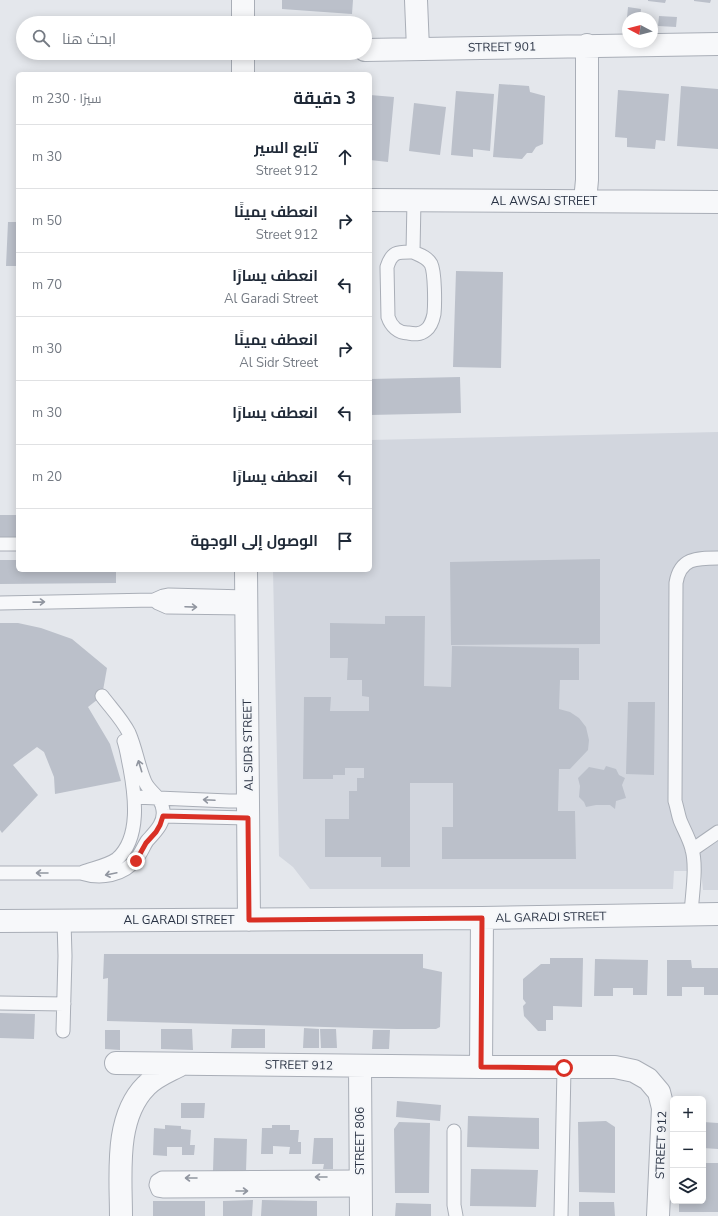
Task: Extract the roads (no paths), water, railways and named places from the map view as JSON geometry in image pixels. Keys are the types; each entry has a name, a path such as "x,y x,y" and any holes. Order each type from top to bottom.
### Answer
{"street":[{"path":"243,0 243,16"},
{"path":"416,0 418,49"},
{"name":"STREET 901","path":"372,50 587,45 718,44"},
{"path":"585,201 587,180 587,45"},
{"path":"243,60 243,72"},
{"name":"AL AWSAJ STREET","path":"372,200 718,202"},
{"name":"AL SIDR STREET","path":"246,572 249,920"},
{"name":"AL GARADI STREET","path":"0,921 482,918 718,914"},
{"path":"481,1067 482,918"},
{"name":"STREET 912","path":"116,1063 564,1068 615,1067 634,1071 648,1079 659,1092 663,1108 658,1216"},
{"path":"121,1216 121,1150 125,1123 132,1104 146,1086 156,1077 183,1064"},
{"name":"STREET 806","path":"360,1066 361,1216"}],"lane":[{"path":"414,200 414,252"},
{"path":"401,252 414,252 425,257 431,263 434,271 434,314 431,323 426,330 419,334 403,333 395,329 388,317 387,267 389,260 394,254 401,252"},
{"path":"0,544 16,544"},
{"path":"691,915 694,877 692,850 680,819 676,801 676,584 677,575 681,568 687,563 694,559 718,558"},
{"path":"0,603 154,600 168,595 247,603"},
{"path":"0,873 81,873 99,876 120,872 136,861 146,843 160,825 163,810 159,798 150,790 145,782 129,734 121,720 99,698 122,735 126,749 134,797 134,820 132,833 128,843 123,852 116,859 108,864 81,873"},
{"path":"134,797 159,798 248,810"},
{"path":"163,816 248,810"},
{"path":"692,850 718,832"},
{"path":"63,1031 65,956 64,920"},
{"path":"0,1003 64,1004"},
{"path":"561,1216 564,1068"},
{"path":"454,1131 454,1206 456,1216"},
{"path":"162,1178 361,1183 164,1191 158,1190 156,1181 162,1178"}]}
